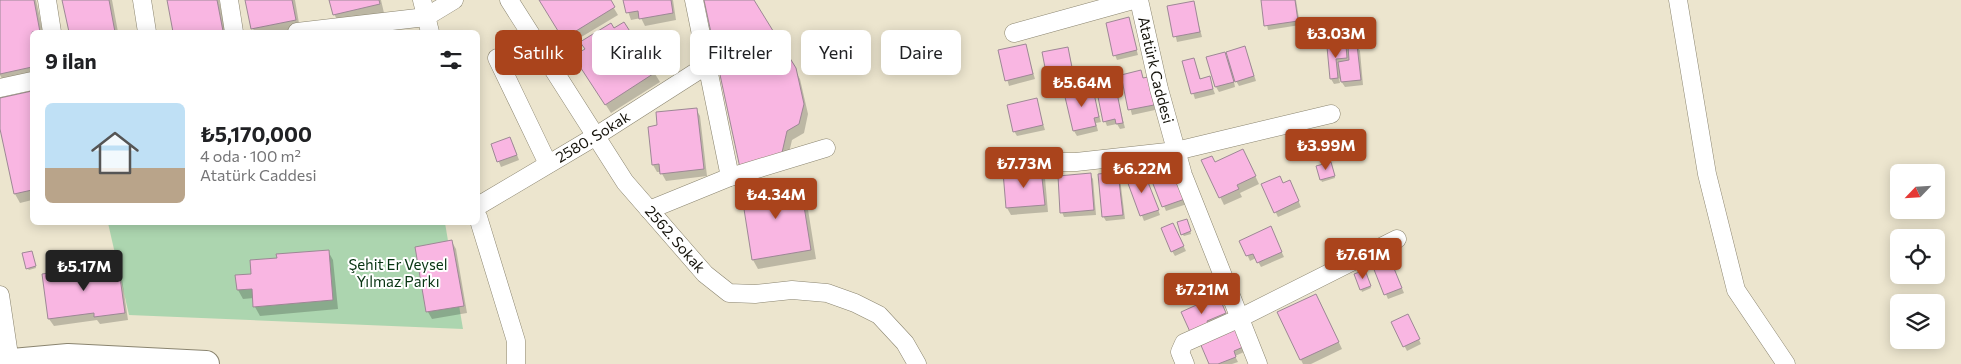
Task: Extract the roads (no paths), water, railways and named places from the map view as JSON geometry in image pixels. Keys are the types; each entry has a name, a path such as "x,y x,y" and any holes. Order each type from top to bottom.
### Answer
{"highway":[{"path":"5,363 68,357 206,364"}],"street":[{"path":"48,0 52,30"},
{"path":"142,0 147,30"},
{"path":"229,0 234,30"},
{"path":"313,30 426,16 454,0"},
{"name":"2562. Sokak","path":"509,0 625,182 705,274 729,293 755,294 792,290 827,293 855,304 879,315 905,343 917,364"},
{"path":"694,0 700,30"},
{"path":"1014,33 1133,0"},
{"name":"Atatürk Caddesi","path":"1139,0 1159,89 1183,174 1258,364"},
{"path":"1678,0 1707,174 1736,290 1786,364"},
{"path":"505,75 548,164"},
{"name":"2580. Sokak","path":"480,205 596,136 691,75"},
{"path":"709,75 730,177"},
{"path":"0,88 30,81"},
{"path":"1028,162 1076,162 1176,151 1330,114"},
{"path":"649,210 730,177 826,148"},
{"path":"480,223 516,341 516,364"},
{"path":"1185,364 1180,352 1184,343 1240,318 1397,239"},
{"path":"0,295 5,363"}],"park label":[{"name":"Şehit Er Veysel Yılmaz Parkı","path":"398,274"}]}
